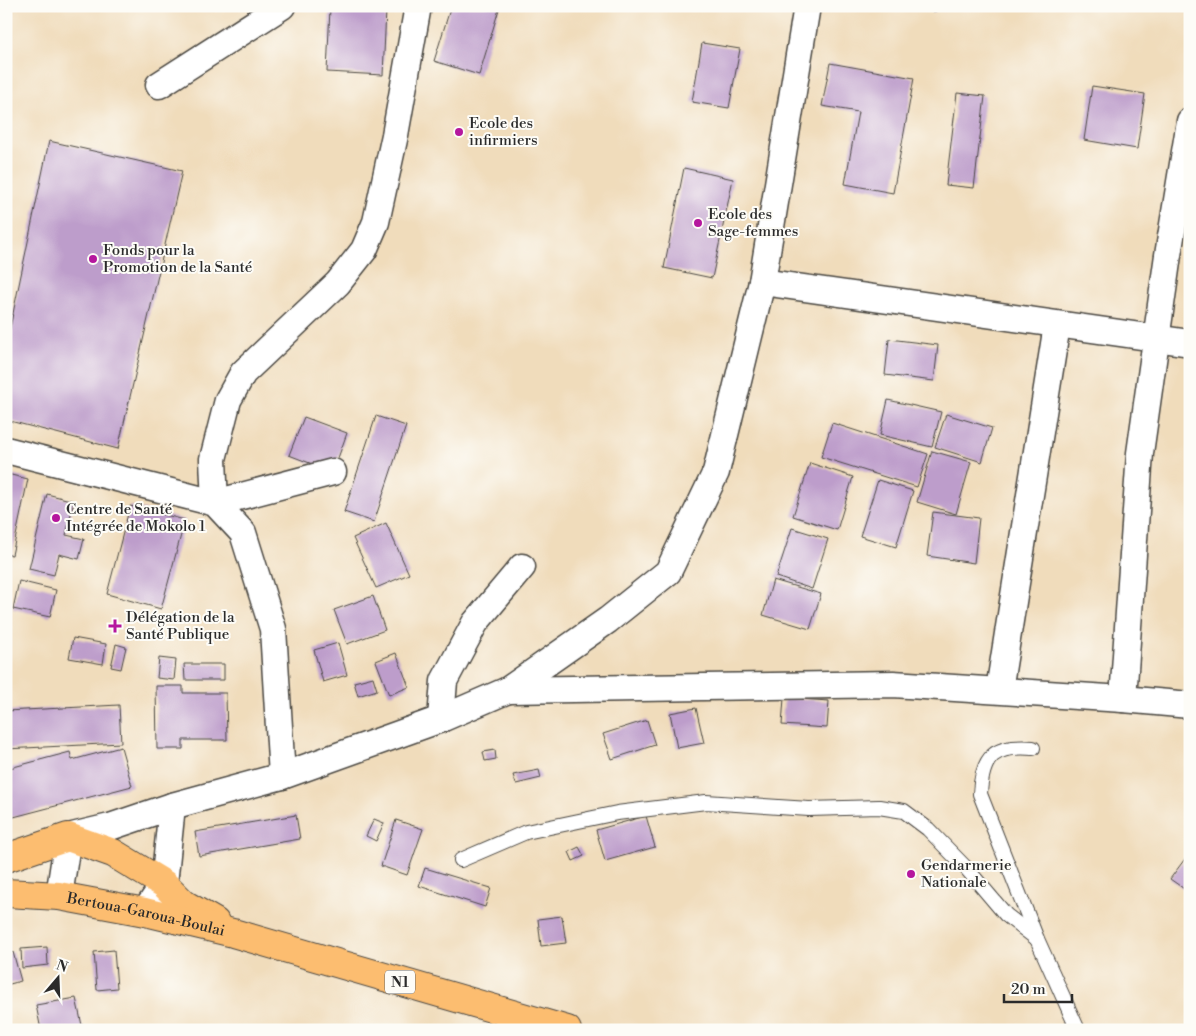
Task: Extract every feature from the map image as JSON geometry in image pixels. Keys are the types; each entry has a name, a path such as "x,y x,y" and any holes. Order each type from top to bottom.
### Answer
{"highway":[{"path":"6,858 68,837"},
{"name":"Bertoua-Garoua-Boulai","path":"68,837 113,853 164,884 184,904 233,933"},
{"name":"N1","path":"6,893 59,896"},
{"name":"Bertoua-Garoua-Boulai","path":"59,896 145,912 233,933 567,1030"}],"street":[{"path":"160,85 282,6"},
{"path":"282,776 273,630 243,533 215,502 213,460 228,400 243,373 338,283 364,250 376,222 418,6"},
{"path":"59,896 68,837 110,827 172,806 282,776 441,719 508,690 608,620 668,572 716,472 762,282 807,6"},
{"path":"1123,698 1140,453 1190,121"},
{"path":"762,282 1156,340 1190,343"},
{"path":"999,690 1057,325"},
{"path":"6,450 215,502 333,472"},
{"path":"441,719 444,681 476,624 522,568"},
{"path":"508,690 893,684 1123,698 1190,705"},
{"path":"145,912 164,884 172,806"}],"lane":[{"path":"1032,748 1010,746 991,756 981,774 980,794 1037,940 1078,1030"},
{"path":"460,860 526,832 617,813 706,802 809,809 879,807 904,811 928,829 967,869 1006,915 1037,940"}],"building":[{"path":"451,6 500,6 479,75 434,61"},
{"path":"908,6 936,6 935,12"},
{"path":"330,8 386,10 383,75 327,72"},
{"path":"702,43 740,49 729,108 692,102"},
{"path":"830,63 914,78 893,193 845,184 858,112 822,106"},
{"path":"1092,86 1145,94 1137,149 1084,140"},
{"path":"957,93 985,96 974,188 946,185"},
{"name":"Fonds pour la Promotion de la Santé","path":"49,141 182,171 118,449 6,420 6,347"},
{"name":"Ecole des Sage-femmes","path":"684,168 733,179 712,278 664,268"},
{"path":"889,339 938,345 934,381 885,375"},
{"path":"888,400 941,412 932,447 880,435"},
{"path":"946,414 992,428 982,462 935,447"},
{"path":"376,416 406,426 374,522 344,512"},
{"path":"304,417 347,433 333,472 289,455"},
{"path":"832,423 928,454 917,487 821,457"},
{"path":"932,451 971,462 956,514 917,502"},
{"path":"810,463 853,477 837,530 793,516"},
{"path":"7,474 28,479 12,555 6,554"},
{"path":"878,480 913,491 896,547 860,536"},
{"name":"Centre de Santé Intégrée de Mokolo 1","path":"47,494 74,501 66,535 84,539 79,559 59,554 54,575 29,569"},
{"path":"130,506 185,520 161,609 107,594"},
{"path":"933,512 979,518 974,563 927,556"},
{"path":"386,523 409,574 376,588 353,538"},
{"path":"792,528 828,539 812,589 776,577"},
{"path":"773,580 821,594 810,629 763,615"},
{"path":"19,581 56,590 50,617 13,609"},
{"path":"373,596 385,630 347,644 334,610"},
{"path":"73,638 106,644 103,664 69,658"},
{"path":"338,643 347,675 323,682 314,650"},
{"path":"116,644 126,647 121,669 111,667"},
{"path":"396,653 409,687 389,695 376,661"},
{"path":"159,658 176,660 174,680 157,678"},
{"path":"184,664 224,664 224,680 185,680"},
{"path":"373,677 377,690 358,696 354,682"},
{"path":"156,686 183,686 183,693 226,693 227,740 183,740 183,749 157,749"},
{"path":"784,698 829,701 827,728 782,725"},
{"path":"119,705 121,743 6,749 6,711"},
{"path":"696,708 704,743 677,748 670,713"},
{"path":"647,720 655,745 612,759 603,734"},
{"path":"121,747 132,786 6,819 6,769 70,752 72,760"},
{"path":"495,750 496,759 485,761 483,752"},
{"path":"539,770 541,778 516,784 513,775"},
{"path":"296,815 300,839 199,856 195,832"},
{"path":"646,816 655,847 605,861 596,830"},
{"path":"374,819 384,823 376,841 366,836"},
{"path":"396,820 423,829 407,875 381,866"},
{"path":"579,847 584,856 573,861 569,852"},
{"path":"1190,852 1190,893 1170,879"},
{"path":"425,868 491,888 485,907 419,886"},
{"path":"562,916 566,943 541,946 538,919"},
{"path":"47,947 48,965 22,968 21,949"},
{"path":"114,950 117,988 97,990 94,952"},
{"path":"13,952 21,981 6,985 6,954"},
{"path":"76,998 83,1030 41,1030 36,1005"}],"place":[{"name":"Ecole des infirmiers","path":"459,132"},
{"name":"Ecole des Sage-femmes","path":"698,223"},
{"name":"Fonds pour la Promotion de la Santé","path":"93,259"},
{"name":"Centre de Santé Intégrée de Mokolo 1","path":"56,518"},
{"name":"Délégation de la Santé Publique","path":"115,626"},
{"name":"Gendarmerie Nationale","path":"911,874"}]}
